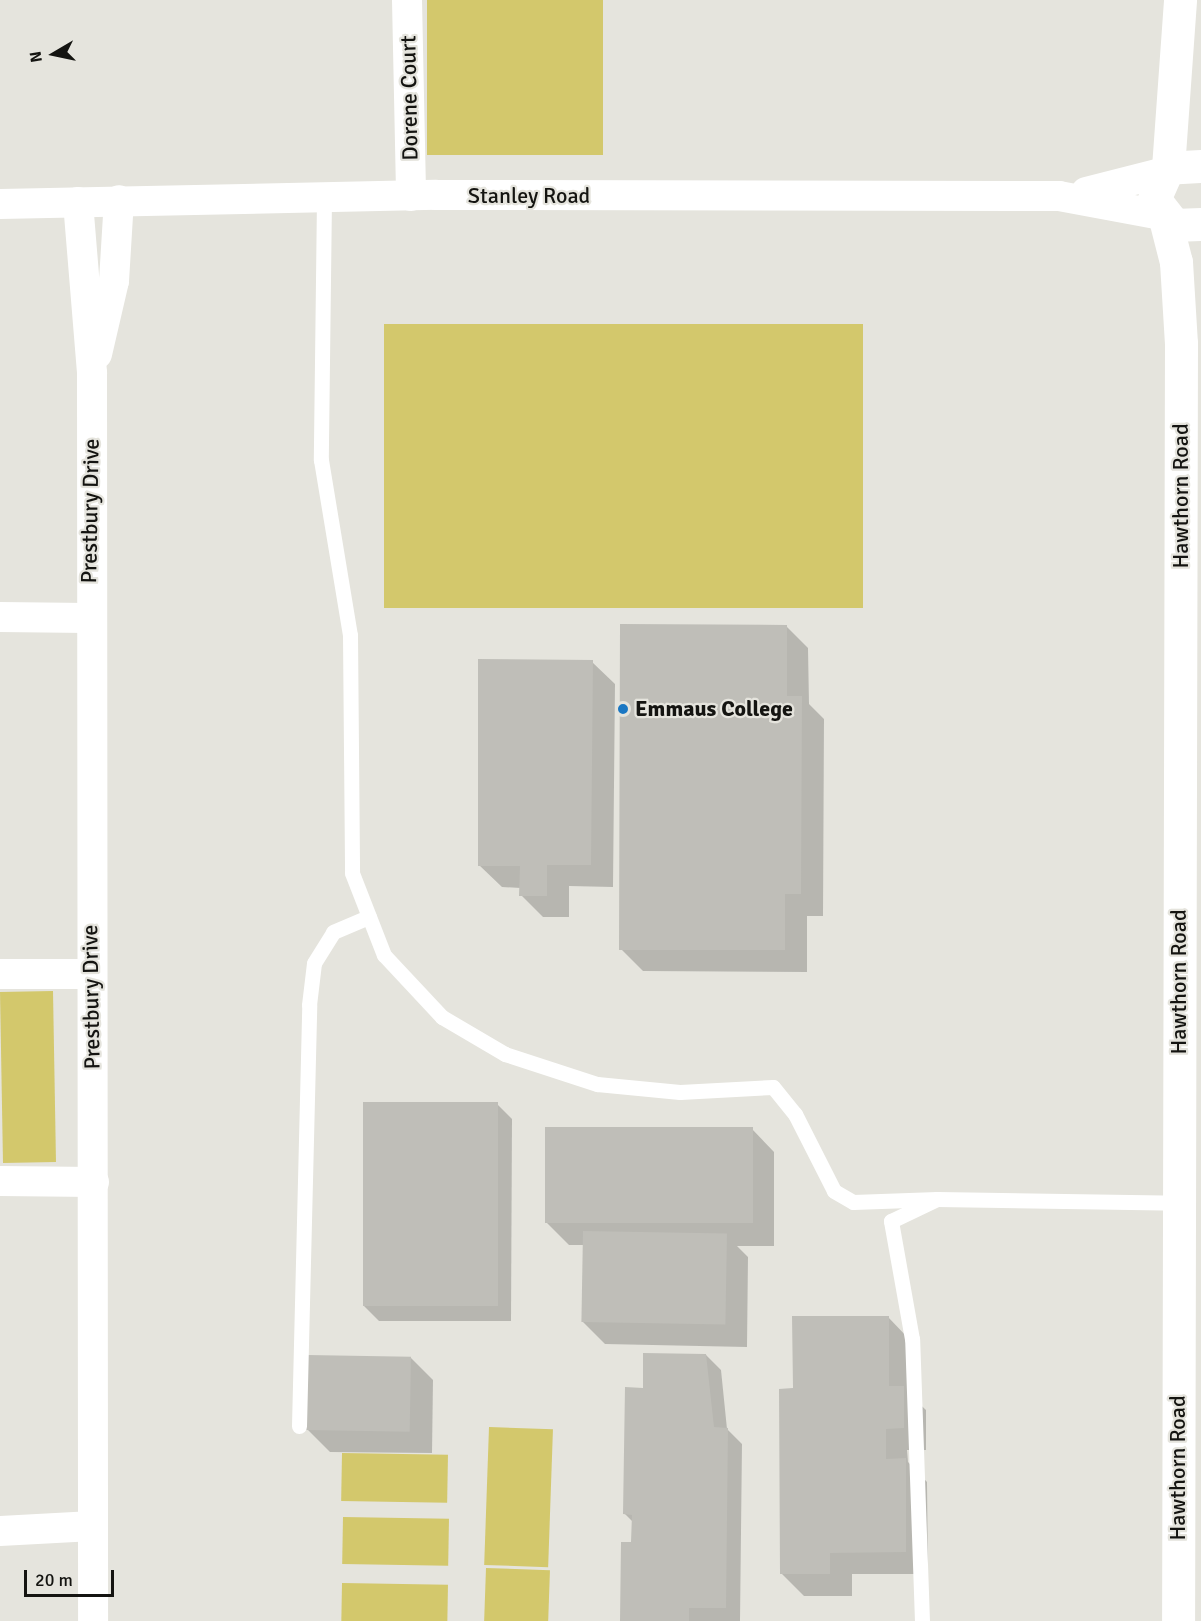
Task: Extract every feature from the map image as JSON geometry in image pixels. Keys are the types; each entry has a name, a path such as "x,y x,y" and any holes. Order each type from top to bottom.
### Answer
{"main road":[{"path":"1180,0 1179,41 1166,170 1201,166"},
{"path":"1179,41 1187,105 1201,154"},
{"name":"Hawthorn Road","path":"1166,170 1155,188 1176,262 1181,343 1191,416 1179,1203 1178,1621"},
{"path":"1163,217 1185,228 1201,224"},
{"name":"Hawthorn Road","path":"1181,343 1201,248"}],"street":[{"name":"Dorene Court","path":"407,0 411,196"},
{"name":"Stanley Road","path":"1059,196 1166,170"},
{"name":"Stanley Road","path":"0,204 411,196 1059,196 1163,217"},
{"name":"Prestbury Drive","path":"92,373 114,281 119,200"},
{"name":"Prestbury Drive","path":"78,202 92,373 88,618 94,1182 93,1621"},
{"path":"0,617 88,618"},
{"path":"0,974 91,974"},
{"path":"0,1181 94,1182"},
{"path":"0,1531 93,1526"}],"lane":[{"path":"324,198 321,460 350,635 352,873 384,955 442,1017 505,1054 597,1083 680,1092 773,1087 795,1114 834,1191 853,1202 937,1199 1179,1203"},
{"path":"299,1426 309,1005 315,963 333,932 369,917"},
{"path":"922,1621 912,1339 891,1221 937,1199"}],"shaded area":[{"path":"427,0 603,0 603,155 427,155"},
{"path":"384,324 863,324 863,608 384,608"},
{"path":"53,991 56,1162 3,1163 0,992"},
{"path":"489,1427 553,1429 548,1567 484,1565"},
{"path":"342,1453 448,1455 447,1503 341,1501"},
{"path":"343,1517 449,1519 448,1566 342,1564"},
{"path":"486,1568 550,1570 548,1621 484,1621"},
{"path":"342,1583 448,1585 447,1621 341,1621"}],"building":[{"path":"620,624 787,625 787,696 802,696 801,894 785,894 785,950 619,950"},
{"path":"478,659 593,660 591,865 547,865 547,896 519,896 520,866 478,866"},
{"path":"363,1102 498,1102 498,1306 363,1306"},
{"path":"545,1127 753,1127 753,1223 545,1223"},
{"path":"583,1231 727,1234 725,1324 581,1322"},
{"path":"792,1316 889,1316 889,1386 904,1386 904,1428 886,1429 886,1459 906,1458 906,1552 830,1553 830,1574 780,1574 779,1389 793,1388"},
{"path":"643,1353 706,1354 714,1427 728,1428 726,1608 689,1608 689,1621 620,1621 621,1542 631,1542 632,1515 623,1514 625,1387 643,1388"},
{"path":"307,1355 411,1357 410,1432 306,1430"}],"place":[{"name":"Emmaus College","path":"623,709"}]}
